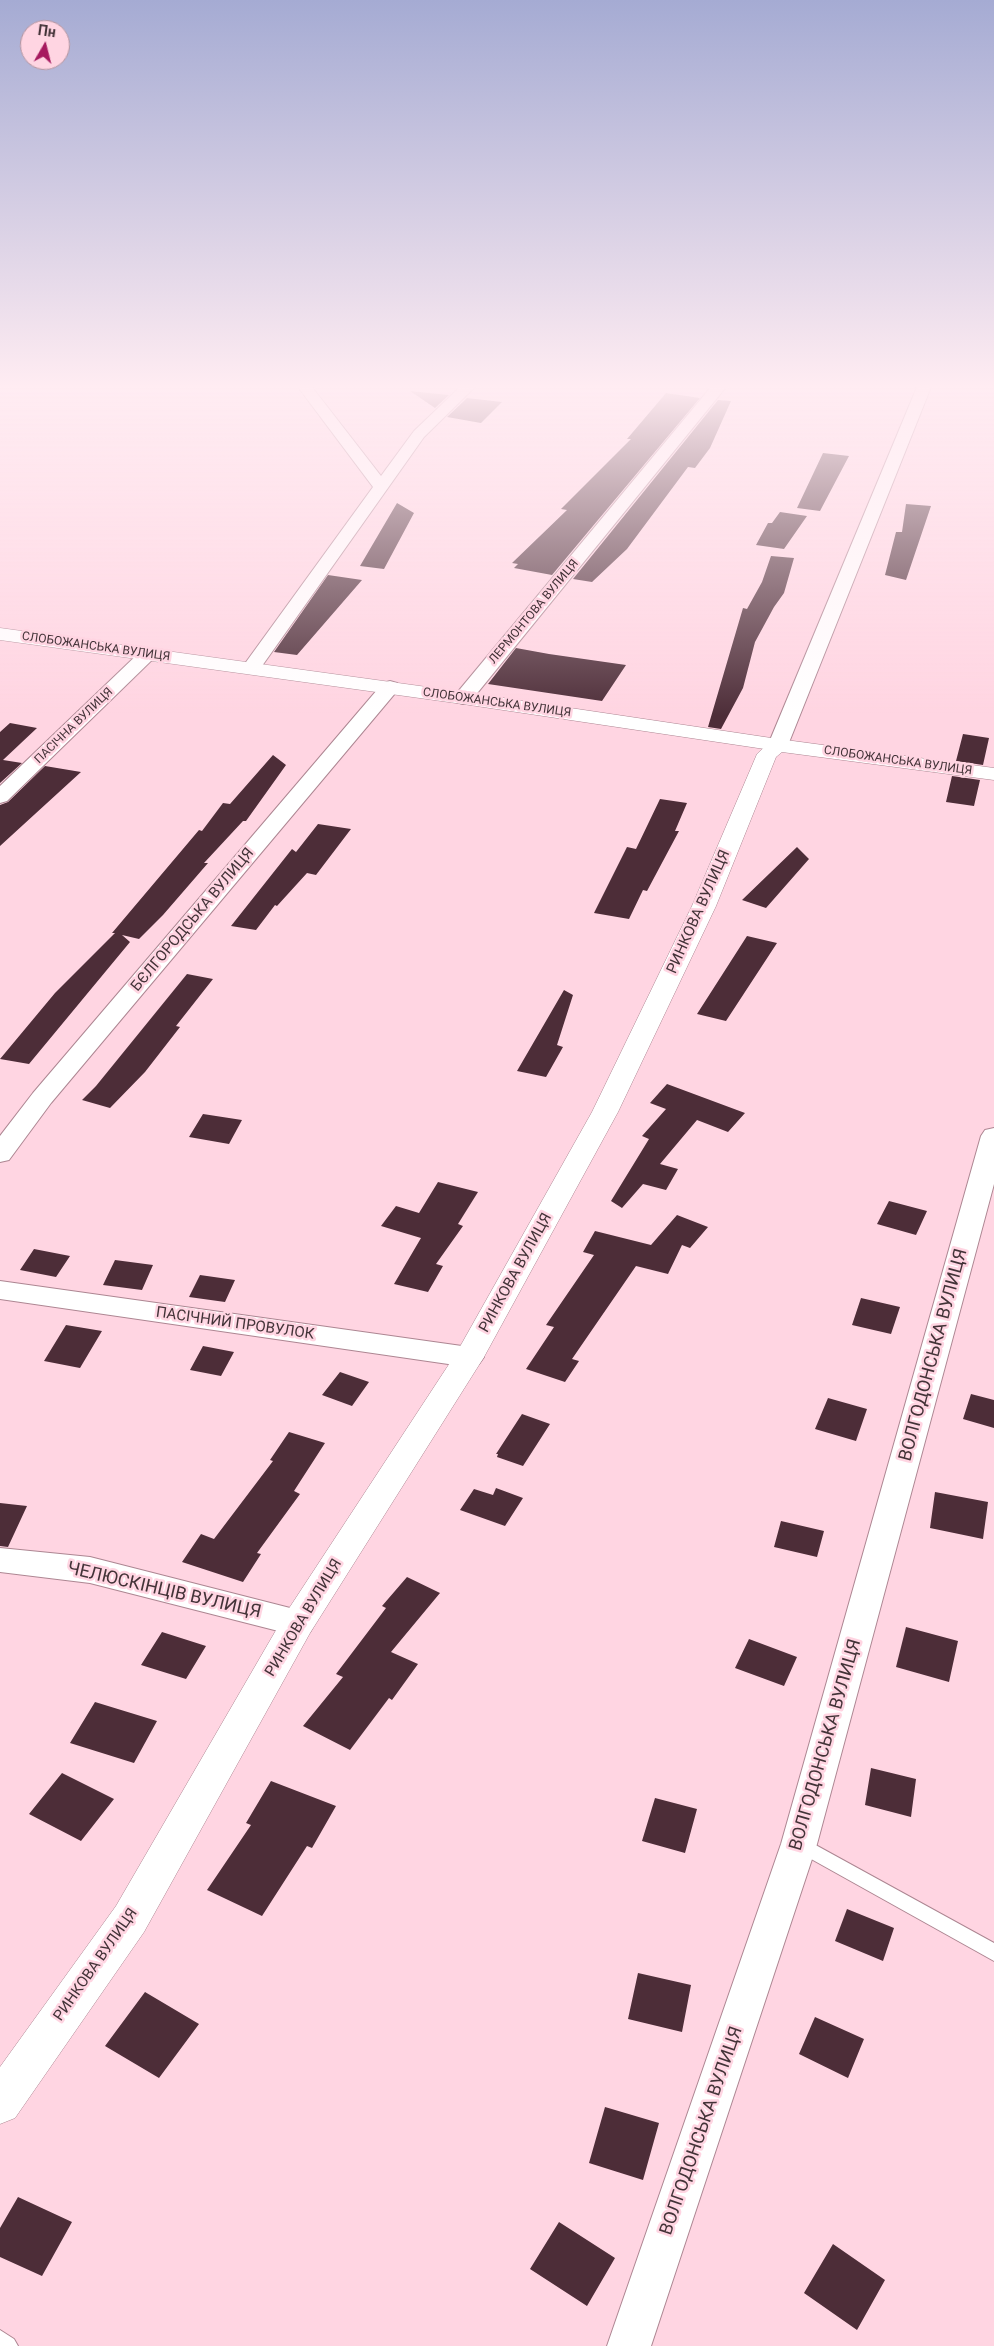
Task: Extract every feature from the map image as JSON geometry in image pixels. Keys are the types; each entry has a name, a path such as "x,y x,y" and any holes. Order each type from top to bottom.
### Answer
{"main road":[{"name":"СЛОБОЖАНСЬКА ВУЛИЦЯ","path":"0,634 390,687 778,746 994,774"},
{"name":"РИНКОВА ВУЛИЦЯ","path":"0,2103 130,1919 298,1623 469,1357 606,1112 704,906 759,770 767,754 778,746"}],"street":[{"path":"250,669 376,496"},
{"name":"ЛЕРМОНТОВА ВУЛИЦЯ","path":"463,698 629,496"},
{"name":"РИНКОВА ВУЛИЦЯ","path":"778,746 879,496"},
{"name":"ПАСІЧНА ВУЛИЦЯ","path":"0,797 148,654"},
{"name":"БЄЛГОРОДСЬКА ВУЛИЦЯ","path":"0,1154 42,1098 390,687"},
{"name":"ВОЛГОДОНСЬКА ВУЛИЦЯ","path":"629,2346 799,1844 994,1136"},
{"name":"ПАСІЧНИЙ ПРОВУЛОК","path":"0,1290 469,1357"},
{"name":"ЧЕЛЮСКІНЦІВ ВУЛИЦЯ","path":"0,1560 90,1570 298,1623"}],"lane":[{"path":"799,1844 994,1952"},
{"path":"0,2341 7,2346"}],"building":[{"path":"574,496 618,496 552,575 514,568 518,564 512,563 567,510 561,509"},
{"path":"640,496 666,496 627,549 592,582 573,579"},
{"path":"802,496 828,496 820,511 797,508"},
{"path":"397,503 414,513 384,569 360,566"},
{"path":"906,504 931,506 906,580 885,575 896,532 902,532"},
{"path":"780,512 807,516 784,549 756,545 768,523 772,523"},
{"path":"771,556 794,558 784,593 755,642 743,688 721,729 708,727 743,608 747,609 762,582"},
{"path":"328,575 362,580 297,655 274,652"},
{"path":"516,648 626,665 602,701 488,684"},
{"path":"10,723 37,728 3,760 22,763 0,783 0,732"},
{"path":"963,734 989,738 983,765 956,761"},
{"path":"273,755 286,765 246,821 243,821 204,863 208,863 163,915 139,939 122,935 130,942 29,1064 0,1059 55,993 115,933 112,933 199,830 202,831 223,803 230,804"},
{"path":"45,766 81,772 0,846 0,805 8,802"},
{"path":"952,776 980,780 974,806 946,802"},
{"path":"660,799 687,803 675,831 679,831 647,891 643,890 629,919 594,913 627,847 636,849"},
{"path":"318,824 351,829 316,875 307,873 277,906 275,905 256,930 231,926 292,849 296,852"},
{"path":"797,847 809,859 766,908 742,900"},
{"path":"747,936 777,943 726,1021 697,1014"},
{"path":"187,974 213,979 176,1026 180,1027 145,1072 110,1108 82,1100 96,1086"},
{"path":"564,990 573,995 557,1045 563,1047 546,1077 517,1071"},
{"path":"667,1084 745,1113 728,1132 697,1120 660,1164 678,1169 666,1190 643,1184 622,1208 611,1201 649,1139 642,1136 666,1109 650,1103"},
{"path":"203,1114 242,1120 229,1144 189,1137"},
{"path":"438,1182 478,1192 458,1224 463,1226 436,1264 443,1266 428,1292 394,1284 421,1238 381,1226 396,1206 419,1213"},
{"path":"889,1201 927,1211 916,1235 877,1224"},
{"path":"677,1215 708,1227 690,1248 682,1245 668,1274 636,1266 572,1359 579,1361 565,1382 526,1369 554,1327 546,1325 594,1255 583,1252 595,1231 651,1245"},
{"path":"34,1249 70,1256 56,1277 20,1270"},
{"path":"115,1260 153,1265 142,1290 103,1285"},
{"path":"200,1275 235,1280 225,1302 189,1297"},
{"path":"861,1298 900,1307 891,1334 852,1325"},
{"path":"66,1325 102,1331 80,1368 44,1361"},
{"path":"203,1346 234,1352 221,1376 190,1370"},
{"path":"340,1372 369,1382 352,1406 322,1395"},
{"path":"971,1394 994,1400 994,1428 963,1419"},
{"path":"828,1398 867,1409 856,1441 815,1429"},
{"path":"522,1414 550,1424 523,1466 497,1457 498,1454 496,1454"},
{"path":"289,1432 325,1443 294,1491 300,1494 257,1553 261,1554 243,1582 182,1562 201,1534 214,1539 273,1461 270,1460"},
{"path":"496,1488 523,1498 505,1526 460,1510 474,1489 493,1495"},
{"path":"935,1492 988,1502 983,1539 930,1528"},
{"path":"0,1503 27,1506 8,1547 0,1546"},
{"path":"781,1521 824,1531 817,1557 774,1547"},
{"path":"407,1577 440,1593 391,1652 418,1664 392,1700 389,1698 350,1750 303,1726 343,1677 336,1674 386,1608 382,1606"},
{"path":"906,1627 958,1641 949,1682 896,1667"},
{"path":"162,1632 206,1646 186,1679 141,1665"},
{"path":"749,1639 797,1657 784,1686 735,1668"},
{"path":"95,1702 157,1721 134,1763 70,1743"},
{"path":"871,1768 916,1779 911,1817 865,1805"},
{"path":"62,1773 114,1799 81,1841 29,1814"},
{"path":"271,1781 336,1806 312,1848 307,1846 262,1916 207,1890 251,1825 246,1823"},
{"path":"655,1798 697,1809 685,1853 642,1841"},
{"path":"847,1909 894,1928 883,1961 835,1941"},
{"path":"638,1973 691,1985 682,2032 628,2019"},
{"path":"145,1992 199,2024 159,2078 105,2046"},
{"path":"815,2017 864,2039 848,2078 799,2054"},
{"path":"605,2107 659,2123 643,2180 589,2163"},
{"path":"18,2197 72,2222 42,2276 0,2257 0,2228"},
{"path":"559,2222 615,2258 587,2306 530,2269"},
{"path":"833,2244 885,2280 857,2330 804,2293"}]}
